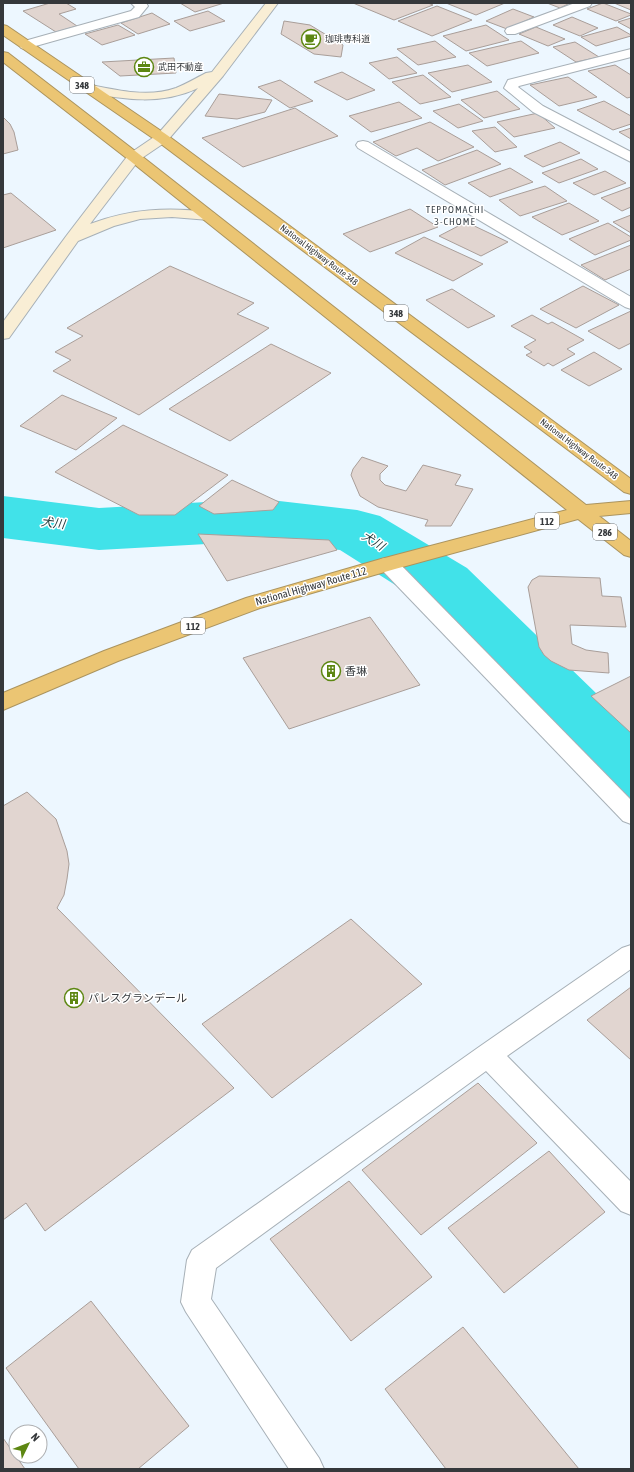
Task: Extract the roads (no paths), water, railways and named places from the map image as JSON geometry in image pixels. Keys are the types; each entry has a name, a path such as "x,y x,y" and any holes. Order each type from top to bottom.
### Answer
{"highway":[{"name":"National Highway Route 348","path":"3,29 86,88 162,138 631,488"},
{"name":"348","path":"3,56 209,216 580,512"},
{"name":"National Highway Route 112","path":"3,702 111,656 253,603 465,542 580,512 631,507"},
{"name":"286","path":"580,512 631,551"}],"street":[{"path":"3,334 72,238 134,157 162,138 218,73 272,3"},
{"path":"86,88 123,95 165,94 180,91 218,73"},
{"path":"72,238 96,226 137,215 160,212 179,212 209,216"}],"lane":[{"path":"25,45 135,14 142,6 137,3"},
{"path":"511,31 586,3"},
{"path":"631,53 513,83 511,88 538,109 631,158"},
{"path":"363,144 631,304"},
{"path":"388,564 631,815"},
{"path":"308,1469 196,1302 202,1260 488,1055 631,955"},
{"path":"488,1055 631,1202"}],"waterway":[{"name":"犬川","path":"3,517 99,529 262,520 357,531 443,584 631,774"}],"place":[{"name":"珈琲専科道","path":"311,39"},
{"name":"武田不動産","path":"144,67"},
{"name":"香琳","path":"331,671"},
{"name":"パレスグランデール","path":"74,998"}],"district":[{"name":"TEPPOMACHI 3-CHOME","path":"455,214"}]}
